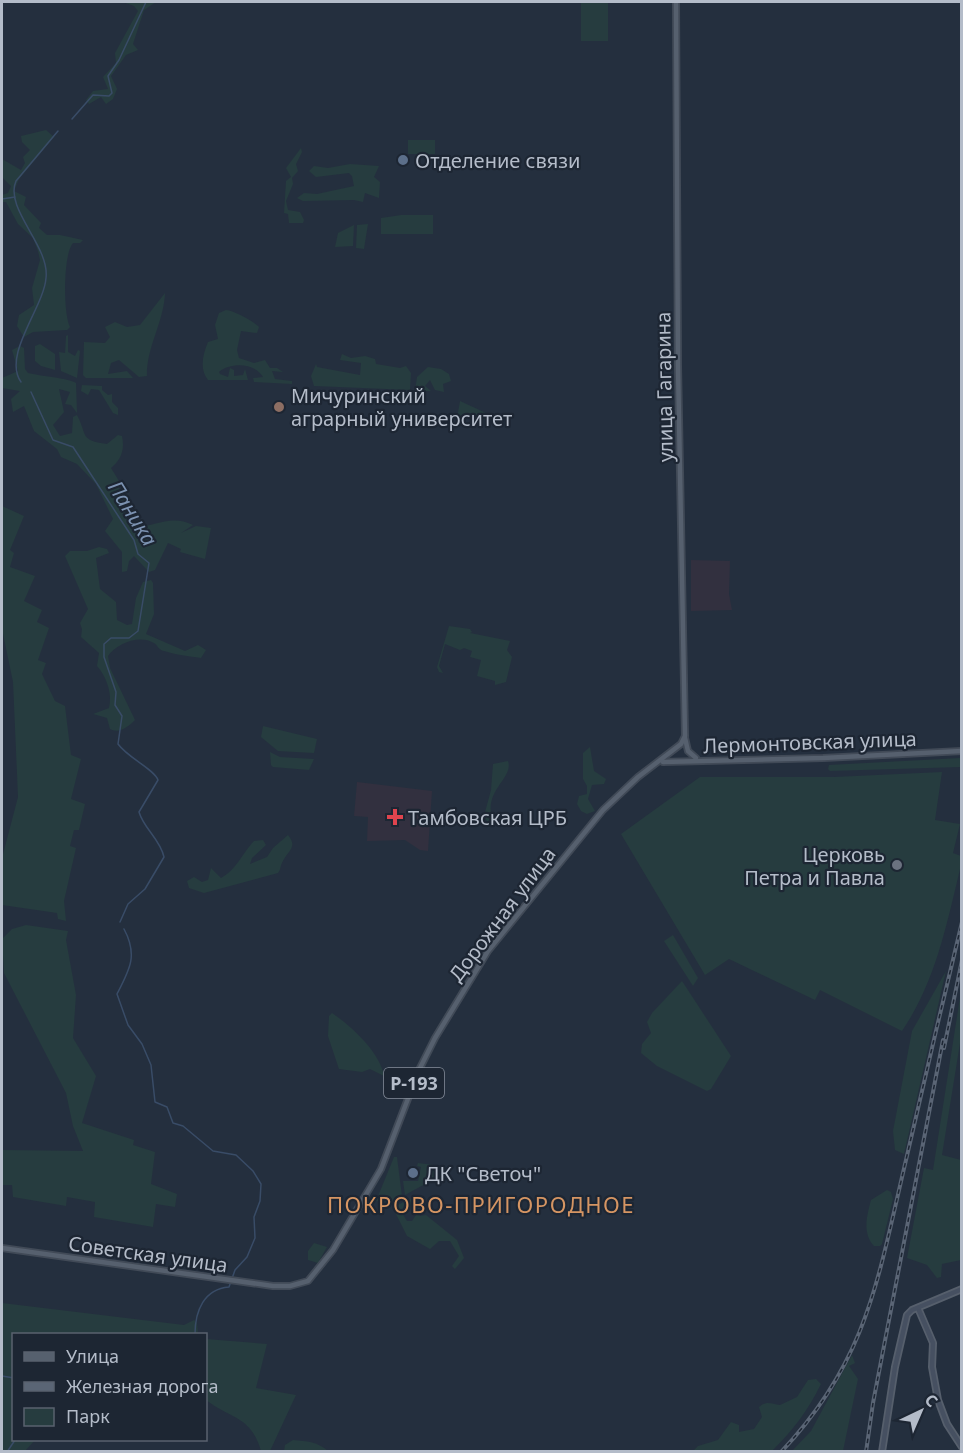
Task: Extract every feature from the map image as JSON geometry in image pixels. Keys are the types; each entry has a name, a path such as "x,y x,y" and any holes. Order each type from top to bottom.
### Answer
{"main road":[{"name":"улица Гагарина","path":"676,2 678,355 685,736"},
{"path":"685,736 688,751 698,760"},
{"path":"660,762 676,750 685,736"},
{"name":"Лермонтовская улица","path":"660,762 823,758 962,751"},
{"name":"Дорожная улица","path":"290,1286 309,1281 321,1268 373,1184 392,1144 428,1052 486,953 603,810 638,777 660,762"},
{"name":"Советская улица","path":"2,1248 224,1280 290,1286"}],"street":[{"path":"882,1452 904,1323 912,1310 962,1289"},
{"path":"918,1308 933,1343 932,1367 938,1400 947,1424 962,1447"}],"shaded area":[{"path":"691,560 730,561 729,594 732,610 691,611"},
{"name":"Тамбовская ЦРБ","path":"357,782 432,791 428,851 420,850 405,840 367,841 368,817 354,816"}],"green space":[{"path":"123,2 156,2 144,10 133,44 138,50 126,55 111,76 117,89 113,99 106,104 101,97 89,104 86,100 93,91 108,89 103,77 116,63 115,53 138,11 134,6"},
{"path":"581,2 608,2 608,41 581,41"},
{"path":"46,130 54,137 19,179 14,191 26,197 24,205 41,223 39,228 47,235 83,240 80,243 73,243 67,259 65,298 70,327 67,330 33,332 24,337 17,326 19,315 34,305 32,288 40,260 33,238 18,224 6,202 2,202 2,195 8,193 11,186 2,177 2,159 21,170 25,163 23,157 30,150 22,142 21,136"},
{"path":"408,140 435,140 435,154 408,154"},
{"path":"301,148 302,152 296,164 298,171 292,178 293,184 286,201 288,210 300,212 304,220 303,223 289,223 288,214 284,213 286,181 291,177 286,168"},
{"path":"350,164 379,166 374,177 380,182 379,198 365,193 363,202 354,200 303,201 297,198 304,193 317,194 354,186 349,173 316,177 309,171 314,166 328,168"},
{"path":"401,215 433,215 433,234 381,234 381,218"},
{"path":"368,224 364,249 356,248 357,225"},
{"path":"354,225 353,246 335,247 338,233"},
{"path":"165,293 162,314 149,355 147,376 139,377 119,360 111,363 108,374 127,371 133,378 86,378 83,375 84,342 105,343 110,337 105,327 115,322 127,327 140,325"},
{"path":"226,310 244,317 259,327 257,333 241,331 237,350 239,358 254,363 265,360 270,368 277,368 283,372 272,371 275,379 292,381 292,384 254,382 253,378 263,377 259,372 249,367 236,365 219,372 228,377 230,368 234,370 234,376 243,375 245,369 248,380 208,380 203,366 205,351 208,342 218,339 215,325 219,313"},
{"path":"68,335 68,352 75,356 78,350 80,351 77,378 61,371 59,352 65,353 66,336"},
{"path":"40,344 55,354 55,370 41,366 35,361 35,346"},
{"path":"20,346 24,348 25,369 28,373 76,383 77,413 71,405 65,404 70,392 59,389 64,412 53,425 60,436 72,433 73,417 77,415 86,436 92,441 107,444 118,435 122,436 121,454 111,468 119,481 119,488 129,503 127,510 132,525 144,526 175,520 193,525 181,533 196,526 211,528 205,559 180,552 181,549 168,543 155,570 149,572 134,556 129,561 127,571 122,572 122,552 105,531 113,519 96,484 77,464 61,457 57,449 34,431 24,406 13,412 11,399 20,391 2,388 2,378 18,371 12,350"},
{"path":"342,354 351,358 365,356 375,359 376,364 400,368 406,366 411,373 410,390 314,386 311,376 316,364 317,367 360,375 361,363 340,360"},
{"path":"428,367 441,369 449,374 451,381 443,384 444,392 435,390 430,380 425,386 431,391 415,391 417,377"},
{"path":"82,385 102,386 102,390 108,395 112,394 112,402 118,408 118,415 113,413 99,390 91,389 88,395 81,391"},
{"path":"460,401 499,419 499,422 467,417 457,418"},
{"path":"2,506 24,516 10,550 14,553 10,567 35,576 24,601 42,610 37,622 49,628 38,660 46,663 42,674 55,701 65,706 71,755 81,759 71,799 85,804 79,830 74,830 70,846 76,848 64,901 66,921 58,919 57,913 2,905 2,858 18,797 13,682 2,629"},
{"path":"99,547 107,549 109,553 96,558 100,589 116,602 117,620 127,625 132,624 136,598 143,582 151,580 154,614 146,634 185,651 198,645 206,650 201,658 182,655 159,649 148,640 135,640 116,648 108,656 110,668 135,720 117,731 110,729 107,718 93,714 109,708 109,691 106,680 97,666 99,653 81,637 80,623 88,609 65,556 70,551 87,551"},
{"path":"449,626 470,629 472,632 470,633 510,641 507,650 512,657 506,682 495,685 495,681 477,676 481,660 470,657 472,651 464,648 460,650 445,644 439,666 443,673 439,672 437,667"},
{"path":"263,726 317,739 314,753 278,751 261,737"},
{"path":"590,747 594,771 606,779 604,784 592,785 588,799 595,811 587,814 581,811 577,804 579,796 587,794 587,786 583,779 583,753"},
{"path":"270,752 280,757 314,759 309,770 273,767"},
{"path":"960,758 961,767 830,771 828,769 829,765"},
{"path":"508,761 507,773 492,800 492,818 488,823 484,816 491,790 493,764"},
{"path":"942,772 935,820 960,824 953,853 961,856 961,865 932,972 914,1012 902,1031 820,990 815,1000 729,959 705,975 621,834 700,777 834,777"},
{"path":"288,835 292,847 278,873 204,893 189,888 187,881 194,877 202,882 208,880 211,868 221,878 235,866 254,841 263,840 266,845 252,858 250,864 267,857 273,848"},
{"path":"26,925 68,931 66,940 76,995 73,1038 96,1076 82,1123 134,1140 133,1145 155,1152 151,1184 177,1194 175,1207 156,1204 153,1227 94,1217 95,1202 67,1197 66,1206 13,1197 12,1185 2,1185 2,1150 83,1151 73,1126 66,1093 4,973 2,939 12,929"},
{"path":"673,935 698,978 693,986 664,941"},
{"path":"946,971 904,1154 895,1150 893,1131 912,1031"},
{"path":"682,981 731,1056 711,1089 707,1091 657,1066 641,1053 642,1044 651,1033 647,1022 652,1013"},
{"path":"961,991 961,1037 942,1155 961,1160 961,1260 942,1264 941,1277 937,1278 927,1265 907,1258 924,1168 933,1170"},
{"path":"332,1013 356,1032 371,1049 384,1076 370,1069 362,1072 339,1069 328,1036 329,1016"},
{"path":"394,1157 397,1157 402,1196 390,1203 376,1201"},
{"path":"418,1163 434,1165 440,1173 438,1177 405,1195 403,1181 418,1181 421,1167 417,1166"},
{"path":"887,1190 891,1192 893,1199 882,1244 874,1246 867,1230 868,1212 871,1200"},
{"path":"410,1198 420,1216 426,1215 457,1240 464,1258 455,1269 452,1266 459,1256 450,1241 439,1241 430,1249 407,1236 393,1208 405,1201 402,1213 407,1221 412,1221 416,1215 408,1204"},
{"path":"314,1243 327,1247 318,1263 308,1260 308,1251"},
{"path":"2,1303 184,1325 194,1320 197,1323 198,1333 12,1333 12,1441 34,1441 25,1451 2,1451"},
{"path":"207,1339 267,1344 256,1388 296,1395 270,1451 261,1451 252,1431 246,1424 207,1401"},
{"path":"852,1355 855,1363 849,1366 858,1379 843,1451 792,1451 811,1431"},
{"path":"816,1379 821,1384 811,1403 772,1451 693,1451 698,1446 718,1440 731,1422 739,1425 739,1432 754,1429 762,1417 759,1407 767,1403 780,1405 797,1397 808,1380"},
{"path":"293,1440 312,1442 328,1451 284,1451 285,1445"}],"waterway":[{"name":"Паника","path":"72,119 93,95 109,96 112,93 108,76 119,60 146,2"},
{"name":"Паника","path":"21,382 17,371 20,345 39,303 46,278 41,253 21,216 14,192 16,181 58,131"},
{"path":"2,199 15,197"},
{"name":"Паника","path":"31,392 53,440 73,447 134,540 138,554 149,563 138,631 129,638 111,638 104,644 104,657 116,692 115,705 122,716 118,744 158,780 139,812 164,857 145,889 128,904 120,922"},
{"name":"Паника","path":"124,929 131,947 131,962 117,994 128,1025 142,1044 151,1065 155,1102 167,1107 173,1123 183,1126 213,1151 236,1155 253,1171 261,1184 260,1201 254,1217 255,1238 247,1257 235,1270 229,1287 213,1292 207,1297 199,1310 195,1333"},
{"name":"Паника","path":"2,1376 12,1378"},
{"path":"7,1452 14,1441"}],"railway":[{"path":"781,1452 810,1418 833,1384 866,1316 887,1242 962,922"},
{"path":"944,1048 962,960"},
{"path":"866,1452 873,1403 943,1040"}],"place":[{"name":"Отделение связи","path":"403,160"},
{"name":"Мичуринский аграрный университет","path":"279,407"},
{"name":"Тамбовская ЦРБ","path":"395,817"},
{"name":"Церковь Петра и Павла","path":"897,865"},
{"name":"ДК \"Светоч\"","path":"413,1173"}],"district":[{"name":"ПОКРОВО-ПРИГОРОДНОЕ","path":"481,1204"}]}
